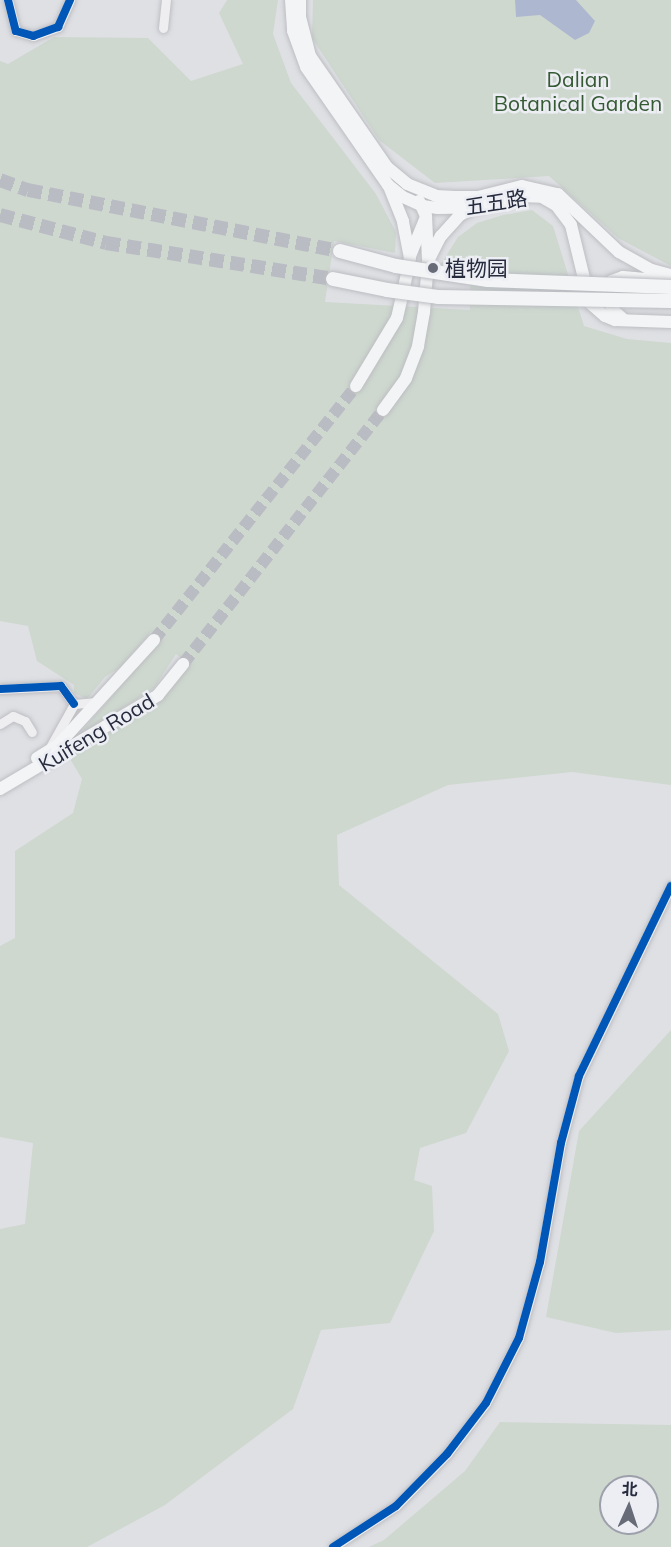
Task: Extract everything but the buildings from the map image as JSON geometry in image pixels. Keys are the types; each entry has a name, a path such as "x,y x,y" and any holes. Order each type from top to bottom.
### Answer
{"main road":[{"path":"291,0 293,31 306,67 388,185 404,221 410,258 397,318 356,387"},
{"name":"五五路","path":"300,0 300,17 310,56 387,166 407,184 436,196 478,197 522,186 558,194 619,252 652,270 671,275"},
{"path":"407,184 424,211 421,243 428,261"},
{"path":"388,185 424,211 438,208 455,197"},
{"name":"五五路","path":"438,208 477,207 531,195 542,197 556,205 572,225 590,303 605,316 626,321 671,322"},
{"path":"383,410 406,378 418,346 424,312 428,261 441,236 460,215 477,207"},
{"path":"410,258 421,243"},
{"path":"340,251 396,266 488,280 671,286"},
{"path":"626,321 618,316 609,301 607,293 612,281 623,277 671,281"},
{"path":"333,279 438,297 671,301"},
{"name":"Kuifeng Road","path":"0,780 59,744 154,640"},
{"name":"Kuifeng Road","path":"0,789 158,695 183,664"}],"street":[{"path":"9,0 16,31 33,36 58,27 70,0"},
{"path":"164,28 166,0"},
{"path":"0,689 61,686 74,704"},
{"path":"74,704 97,702"},
{"path":"47,752 74,704"},
{"path":"0,724 13,716 25,721 32,732"},
{"path":"333,1547 396,1506 447,1454 490,1394 519,1338 540,1262 561,1143 579,1076 671,886"}],"green space":[{"path":"227,0 278,0 273,34 291,83 376,194 396,232 395,253 334,241 325,302 470,310 470,269 441,264 458,237 477,223 503,215 532,210 553,226 584,326 627,339 671,343 671,785 572,772 448,785 337,835 339,885 498,1014 509,1051 466,1133 420,1148 414,1180 432,1186 434,1231 390,1323 321,1330 293,1409 165,1505 87,1547 0,1547 0,1229 25,1224 33,1143 0,1137 0,946 15,938 15,851 73,813 82,779 69,757 159,700 188,663 176,654 154,688 87,731 83,730 160,640 151,632 121,667 105,677 87,699 74,693 74,685 37,661 28,626 0,621 0,61 8,64 54,37 148,38 191,81 243,64 219,13"},
{"name":"Dalian Botanical Garden","path":"313,0 671,0 671,266 618,238 549,176 435,183 379,140 312,38"},
{"path":"671,1030 671,1330 616,1333 546,1317 579,1131"},
{"path":"500,1422 671,1425 671,1547 369,1547 384,1540 465,1471"}],"water":[{"path":"515,0 576,0 595,21 589,33 575,40 540,15 516,17"}],"tunnel":[{"path":"0,180 28,190 340,251"},
{"path":"0,215 106,243 333,279"},
{"path":"154,640 356,386"},
{"path":"183,664 383,410"}],"cycle path":[{"path":"8,0 16,31 33,36 58,27 70,0"},
{"path":"0,689 61,686 74,704"},
{"path":"333,1547 396,1506 447,1454 486,1403 519,1338 540,1262 561,1143 579,1076 671,886"}],"place":[{"name":"植物园","path":"433,268"}]}
